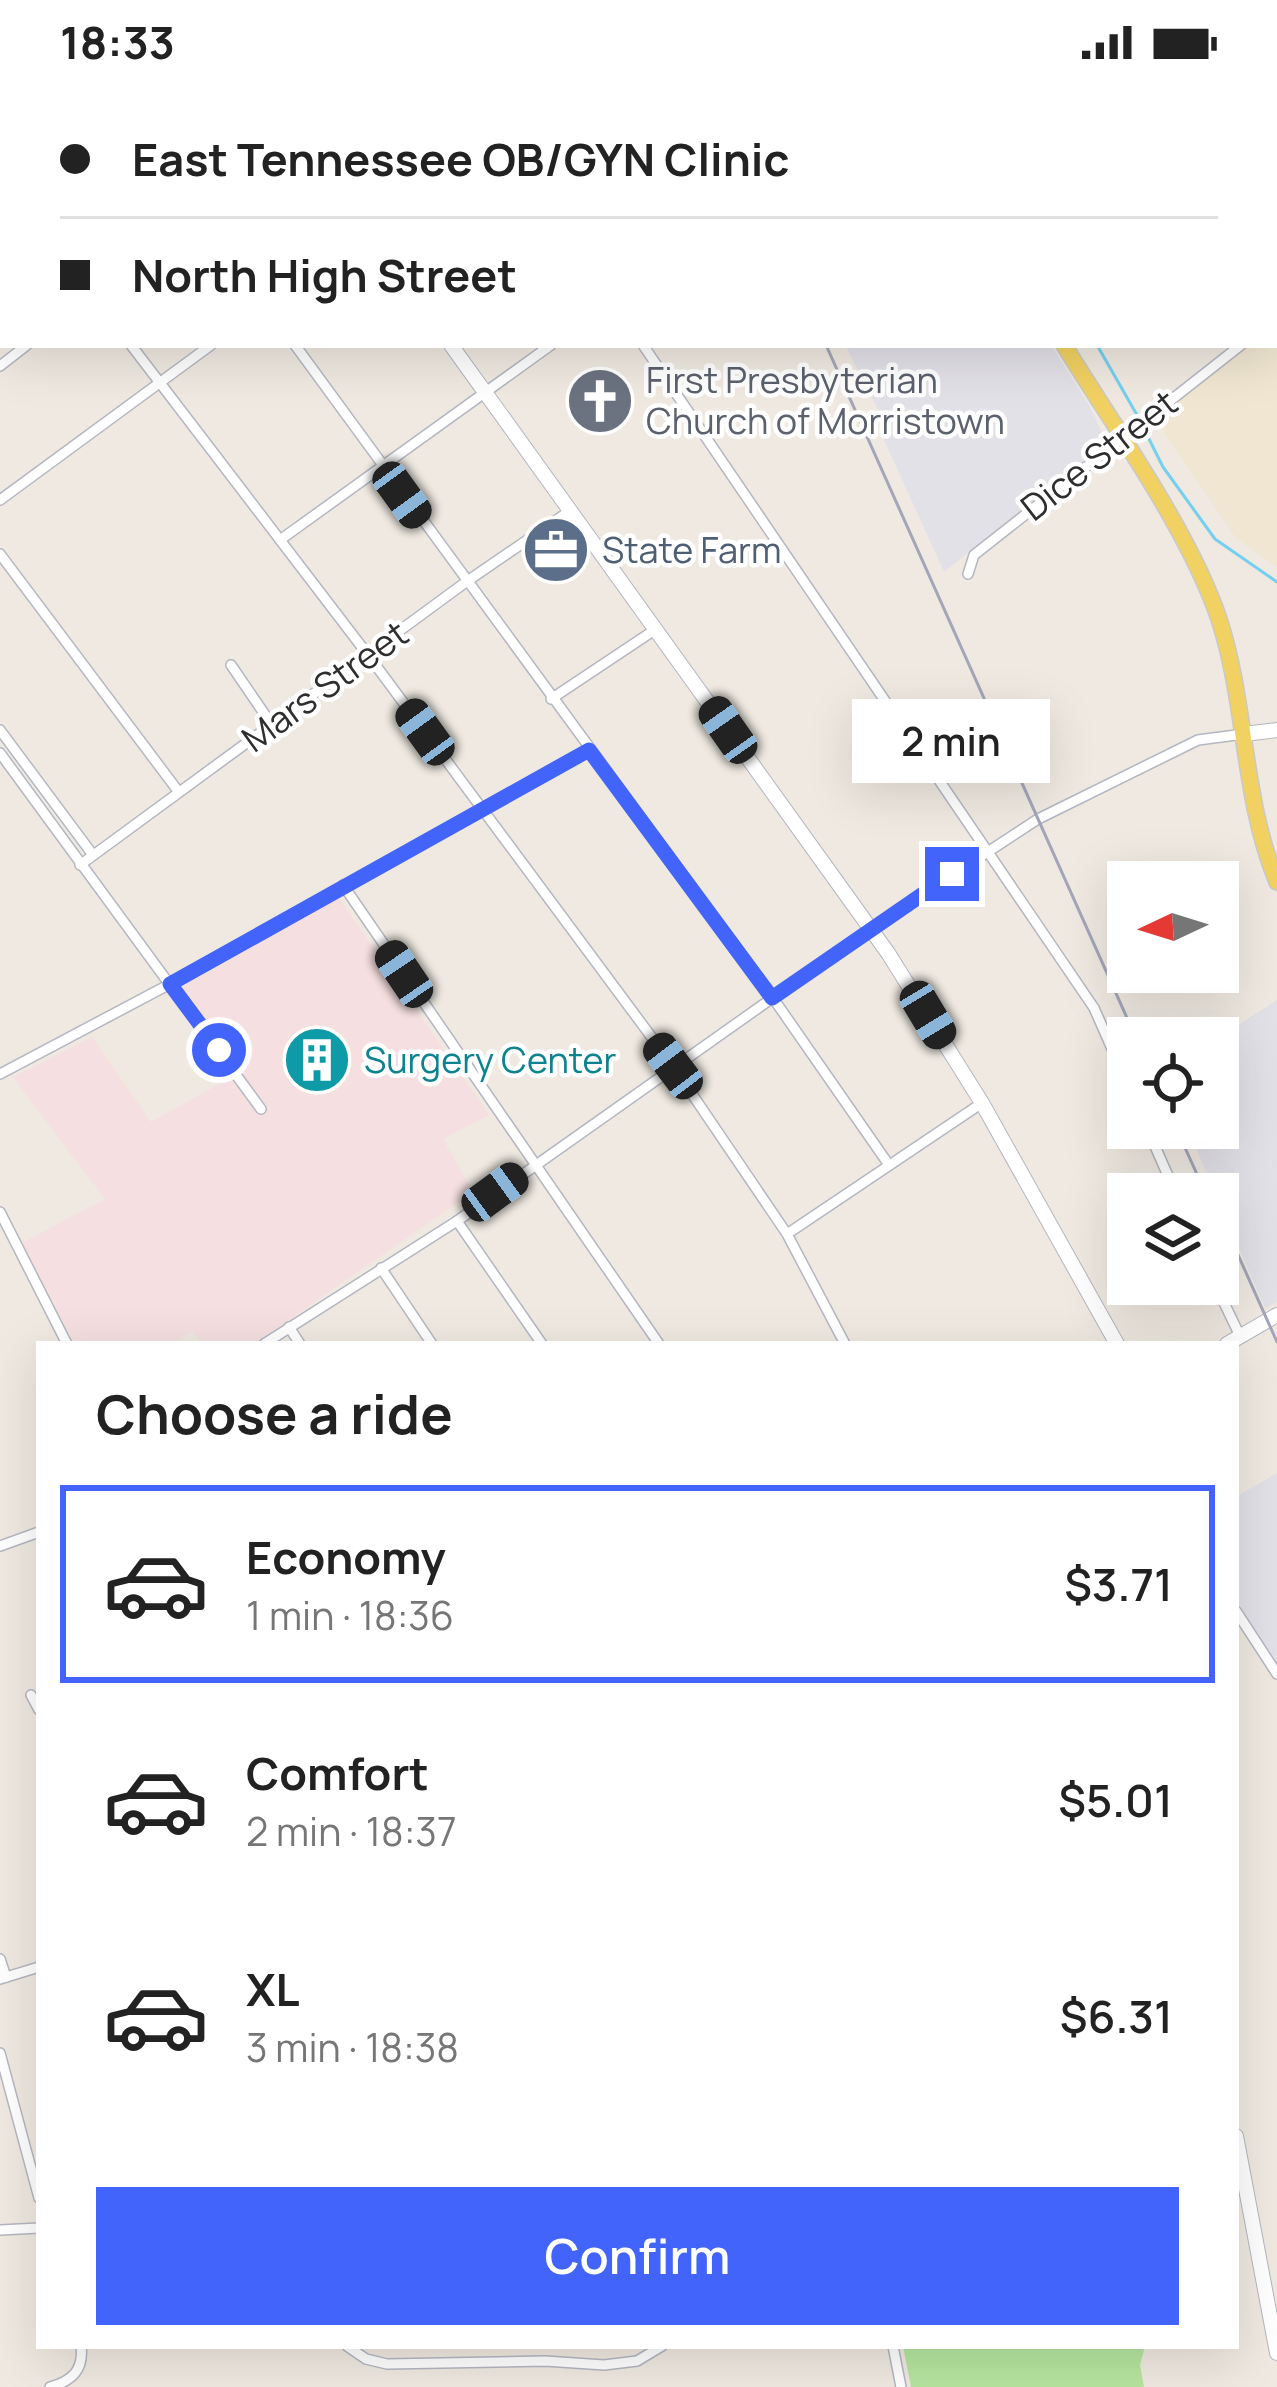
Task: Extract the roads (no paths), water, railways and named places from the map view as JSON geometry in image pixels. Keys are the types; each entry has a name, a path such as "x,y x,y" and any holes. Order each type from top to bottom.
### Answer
{"main road":[{"path":"454,348 870,928 982,1103 1111,1340"},
{"path":"1066,348 1177,531 1214,606 1229,657 1252,794 1277,882"},
{"path":"1244,734 1277,730"},
{"path":"1234,1340 1277,1315"},
{"path":"1239,2152 1277,2353"}],"street":[{"path":"133,348 673,1066 788,1234 843,1341"},
{"path":"0,500 207,348"},
{"path":"297,348 890,1165"},
{"path":"280,540 547,348"},
{"path":"646,348 1094,1008 1107,1037"},
{"name":"Dice Street","path":"968,574 974,555 1237,348"},
{"name":"Mars Street","path":"80,865 571,510"},
{"path":"0,554 178,791"},
{"path":"551,699 656,629"},
{"path":"230,665 272,725"},
{"path":"0,730 94,855"},
{"path":"270,1341 457,1221 870,928 988,850 1163,755 1198,740 1244,734"},
{"path":"0,1074 589,750"},
{"path":"1,756 262,1109"},
{"path":"343,885 657,1341"},
{"path":"788,1234 982,1103"},
{"path":"0,1212 65,1341"},
{"path":"457,1221 540,1341"},
{"path":"381,1268 430,1341"},
{"path":"1222,1305 1234,1340"},
{"path":"289,1328 298,1341"},
{"path":"0,1546 36,1533"},
{"path":"1239,1616 1277,1674"},
{"path":"31,1695 36,1704"},
{"path":"0,1959 3,1978 36,1968"},
{"path":"0,2053 36,2187"},
{"path":"0,2230 36,2228"},
{"path":"50,2387 67,2382 78,2371 81,2349"},
{"path":"351,2349 387,2364 545,2361 604,2365 637,2361 657,2349"},
{"path":"894,2349 902,2387"}],"waterway":[{"path":"1099,348 1137,415"},
{"path":"1144,429 1163,467 1215,539 1277,582"}],"railway":[{"path":"827,348 1127,1017"},
{"path":"1186,1149 1196,1173"},
{"path":"1239,1257 1277,1342"}],"place":[{"name":"First Presbyterian Church of Morristown","path":"600,401"},
{"name":"State Farm","path":"556,550"},
{"name":"Surgery Center","path":"317,1060"}]}
